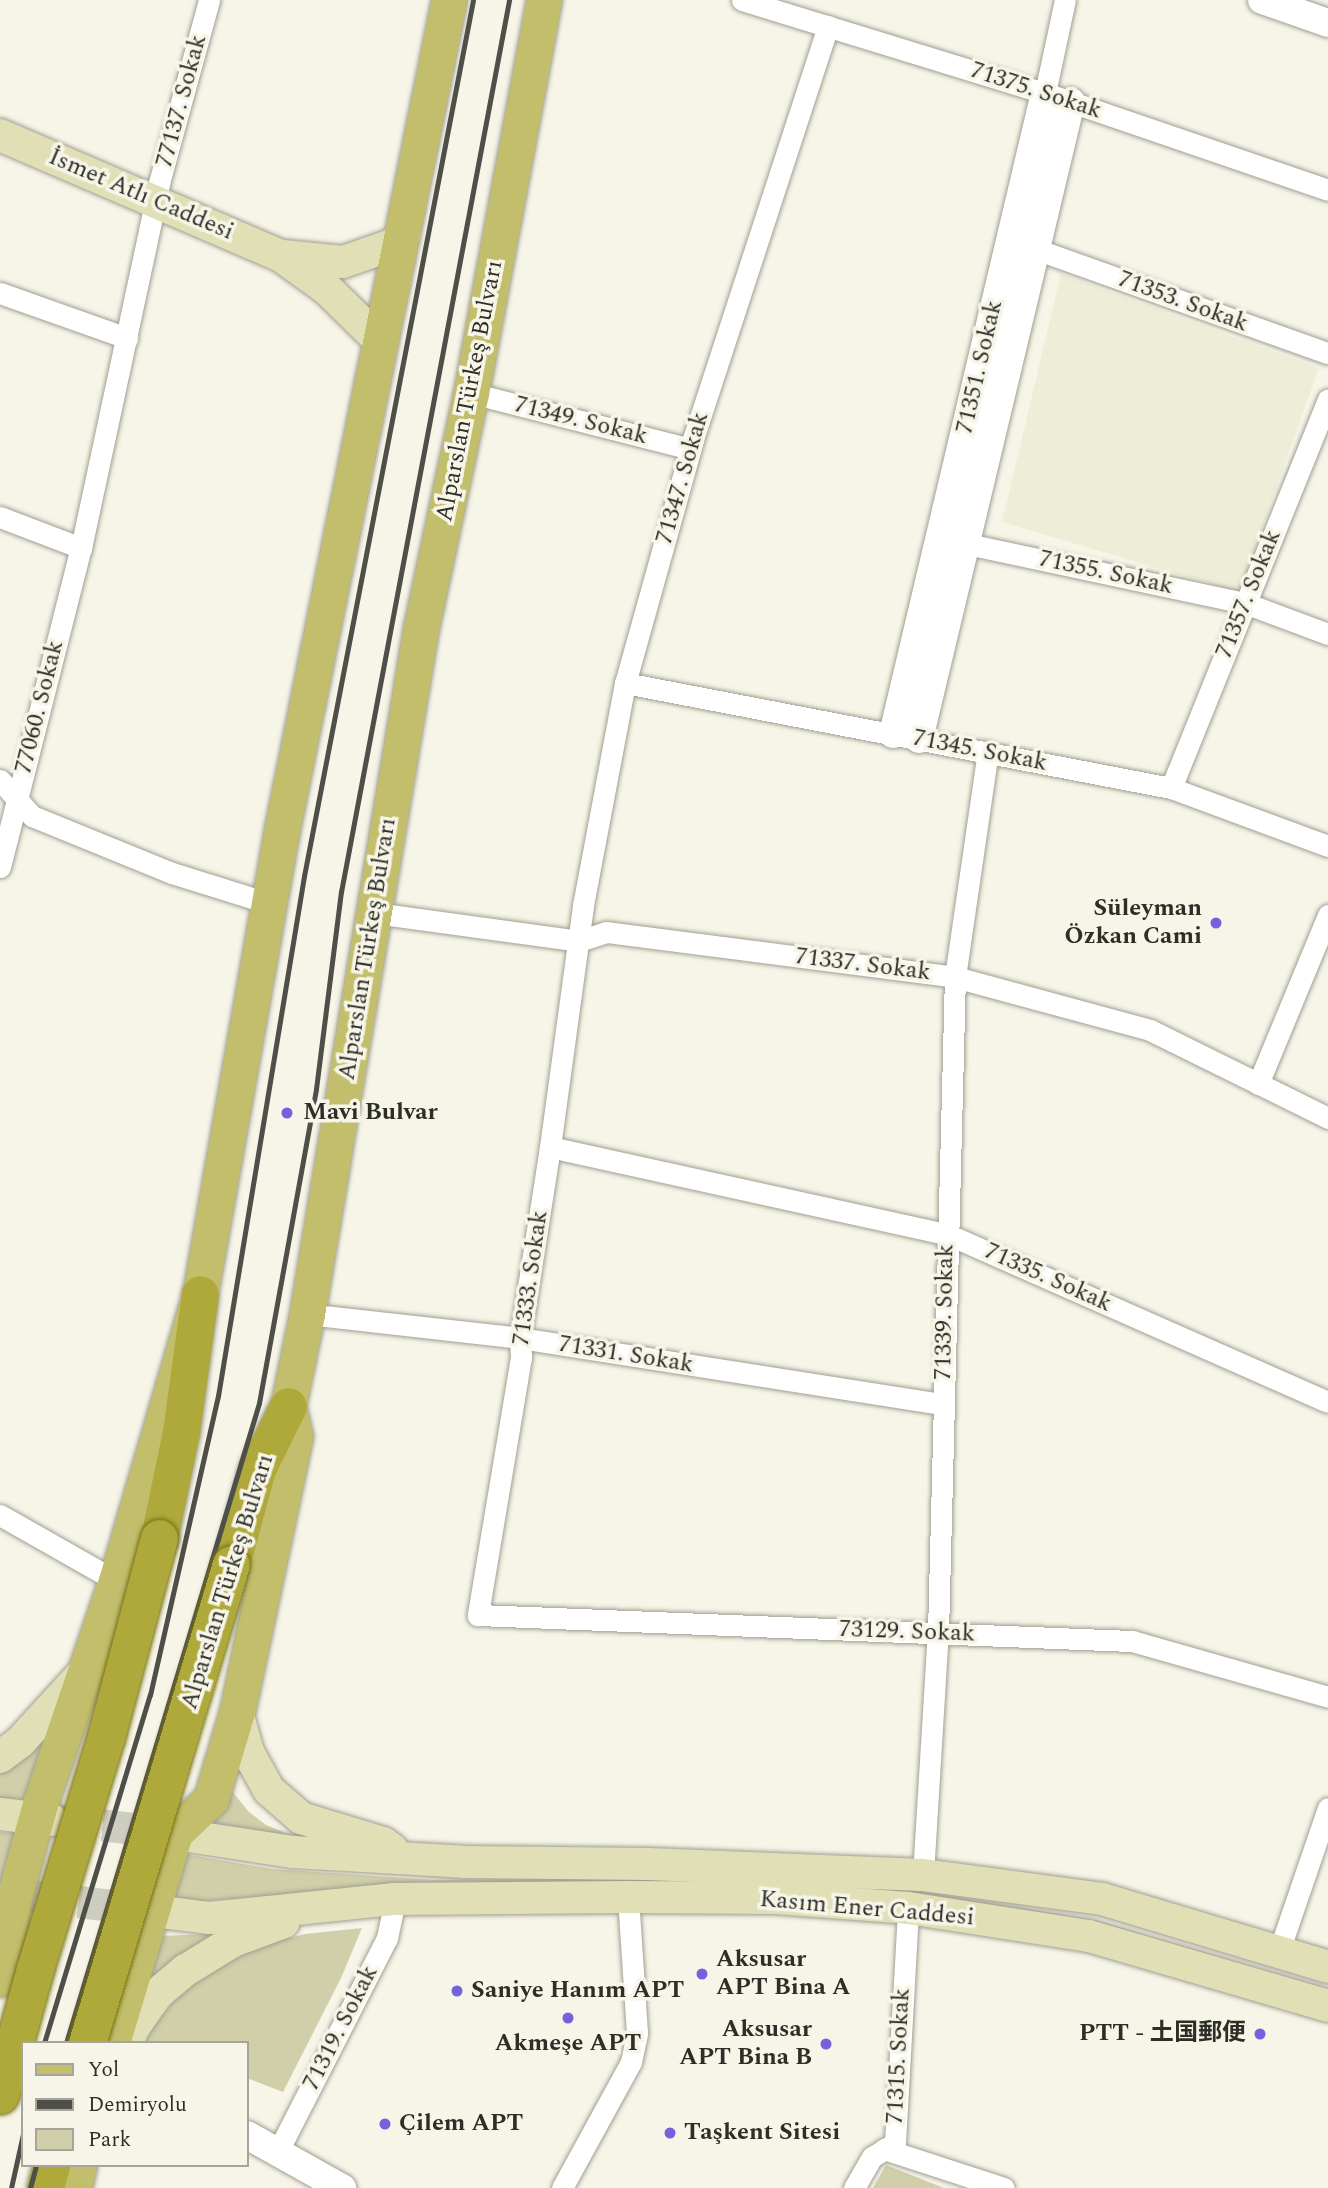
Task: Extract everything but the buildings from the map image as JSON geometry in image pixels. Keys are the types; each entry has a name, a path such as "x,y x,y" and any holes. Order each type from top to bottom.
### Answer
{"highway":[{"path":"0,2095 102,1749 159,1538 181,1432 200,1294"},
{"name":"Alparslan Türkeş Bulvarı","path":"88,2041 257,1469 288,1406"},
{"path":"46,2188 51,2167"}],"main road":[{"path":"0,1979 15,1893 44,1819 86,1670 116,1581 200,1294 268,903 449,0"},
{"name":"Alparslan Türkeş Bulvarı","path":"112,2041 144,1910 168,1832 211,1799 237,1712 295,1436 288,1406 307,1314 421,628 471,393 544,0"},
{"name":"İsmet Atlı Caddesi","path":"0,135 281,256"},
{"path":"281,256 343,262 392,245 404,235"},
{"path":"281,256 327,289 381,342"},
{"path":"0,1757 20,1742 86,1670"},
{"path":"237,1712 248,1752 269,1790 301,1818 383,1843 408,1859"},
{"path":"0,1814 44,1819"},
{"name":"Kasım Ener Caddesi","path":"168,1832 293,1852 408,1859 759,1867 923,1875 1102,1899 1328,1968"},
{"name":"Kasım Ener Caddesi","path":"395,1899 776,1898 908,1908 1089,1936 1328,2007"},
{"path":"144,1910 210,1918 395,1899"},
{"path":"129,2041 132,2030 157,1994 186,1970 233,1941 279,1924 395,1899"},
{"path":"74,2188 79,2167"}],"street":[{"name":"77137. Sokak","path":"127,338 156,202 209,0"},
{"name":"71375. Sokak","path":"742,0 1045,93 1328,190"},
{"name":"71351. Sokak","path":"906,737 1065,0"},
{"path":"1262,0 1328,23"},
{"name":"71347. Sokak","path":"579,941 625,683 690,449 828,26"},
{"name":"71351. Sokak","path":"906,737 967,544 1071,102"},
{"name":"71353. Sokak","path":"1038,250 1328,353"},
{"path":"0,293 127,338"},
{"name":"77060. Sokak","path":"0,867 81,548 127,338"},
{"name":"71349. Sokak","path":"471,393 690,449"},
{"name":"71357. Sokak","path":"1171,788 1327,403"},
{"path":"0,517 81,548"},
{"name":"71355. Sokak","path":"967,544 1245,603 1328,634"},
{"name":"71345. Sokak","path":"625,683 1171,788 1328,846"},
{"name":"71339. Sokak","path":"923,1875 938,1633 955,977 988,751"},
{"path":"0,779 33,816 172,873 268,903"},
{"name":"71337. Sokak","path":"375,913 579,941 606,932 955,977 1150,1030 1328,1118"},
{"path":"1258,1084 1328,915"},
{"name":"71333. Sokak","path":"478,1615 521,1357 520,1338 551,1147 579,941"},
{"name":"71335. Sokak","path":"551,1147 947,1234 1328,1402"},
{"name":"71331. Sokak","path":"307,1314 520,1338 943,1404"},
{"path":"0,1515 116,1581"},
{"name":"73129. Sokak","path":"478,1615 1132,1641 1328,1696"},
{"path":"1279,1951 1328,1808"},
{"path":"562,2188 631,2062 637,2033 628,1897"},
{"name":"71319. Sokak","path":"277,2153 387,1938 395,1899"},
{"name":"71315. Sokak","path":"854,2188 872,2157 895,2143 908,1908"},
{"path":"248,2136 342,2188"},
{"path":"884,2149 1004,2188"}],"shaded area":[{"path":"1061,274 1319,368 1239,592 1002,522"}],"green space":[{"path":"61,1710 29,1800 0,1798 0,1767"},
{"path":"221,1768 232,1791 248,1811 266,1825 304,1840 198,1824"},
{"path":"0,1832 15,1833 0,1885"},
{"path":"184,1854 273,1869 433,1880 788,1882 920,1892 1095,1920 1328,1989 1328,1995 1093,1927 391,1889 174,1903"},
{"path":"362,1928 341,1978 283,2092 248,2078 248,2041 146,2041 153,2026 178,1996 223,1963 268,1943 305,1934"},
{"path":"233,1933 148,1991 148,1945 161,1936"},
{"path":"886,2165 944,2188 873,2188"}],"tunnel":[{"path":"55,1820 162,1832"},
{"path":"31,1896 137,1909"}],"railway":[{"path":"45,2041 150,1695 218,1396 304,876 473,0"},
{"path":"67,2041 259,1403 316,1089 341,892 509,0"},
{"path":"11,2188 21,2143"},
{"path":"30,2188 35,2167"}],"place":[{"name":"Süleyman Özkan Cami","path":"1216,923"},
{"name":"Mavi Bulvar","path":"287,1113"},
{"name":"Aksusar APT Bina A","path":"702,1974"},
{"name":"Saniye Hanım APT","path":"457,1991"},
{"name":"Akmeşe APT","path":"568,2018"},
{"name":"PTT - 土国郵便","path":"1260,2034"},
{"name":"Aksusar APT Bina B","path":"826,2044"},
{"name":"Çilem APT","path":"385,2124"},
{"name":"Taşkent Sitesi","path":"670,2133"}]}
